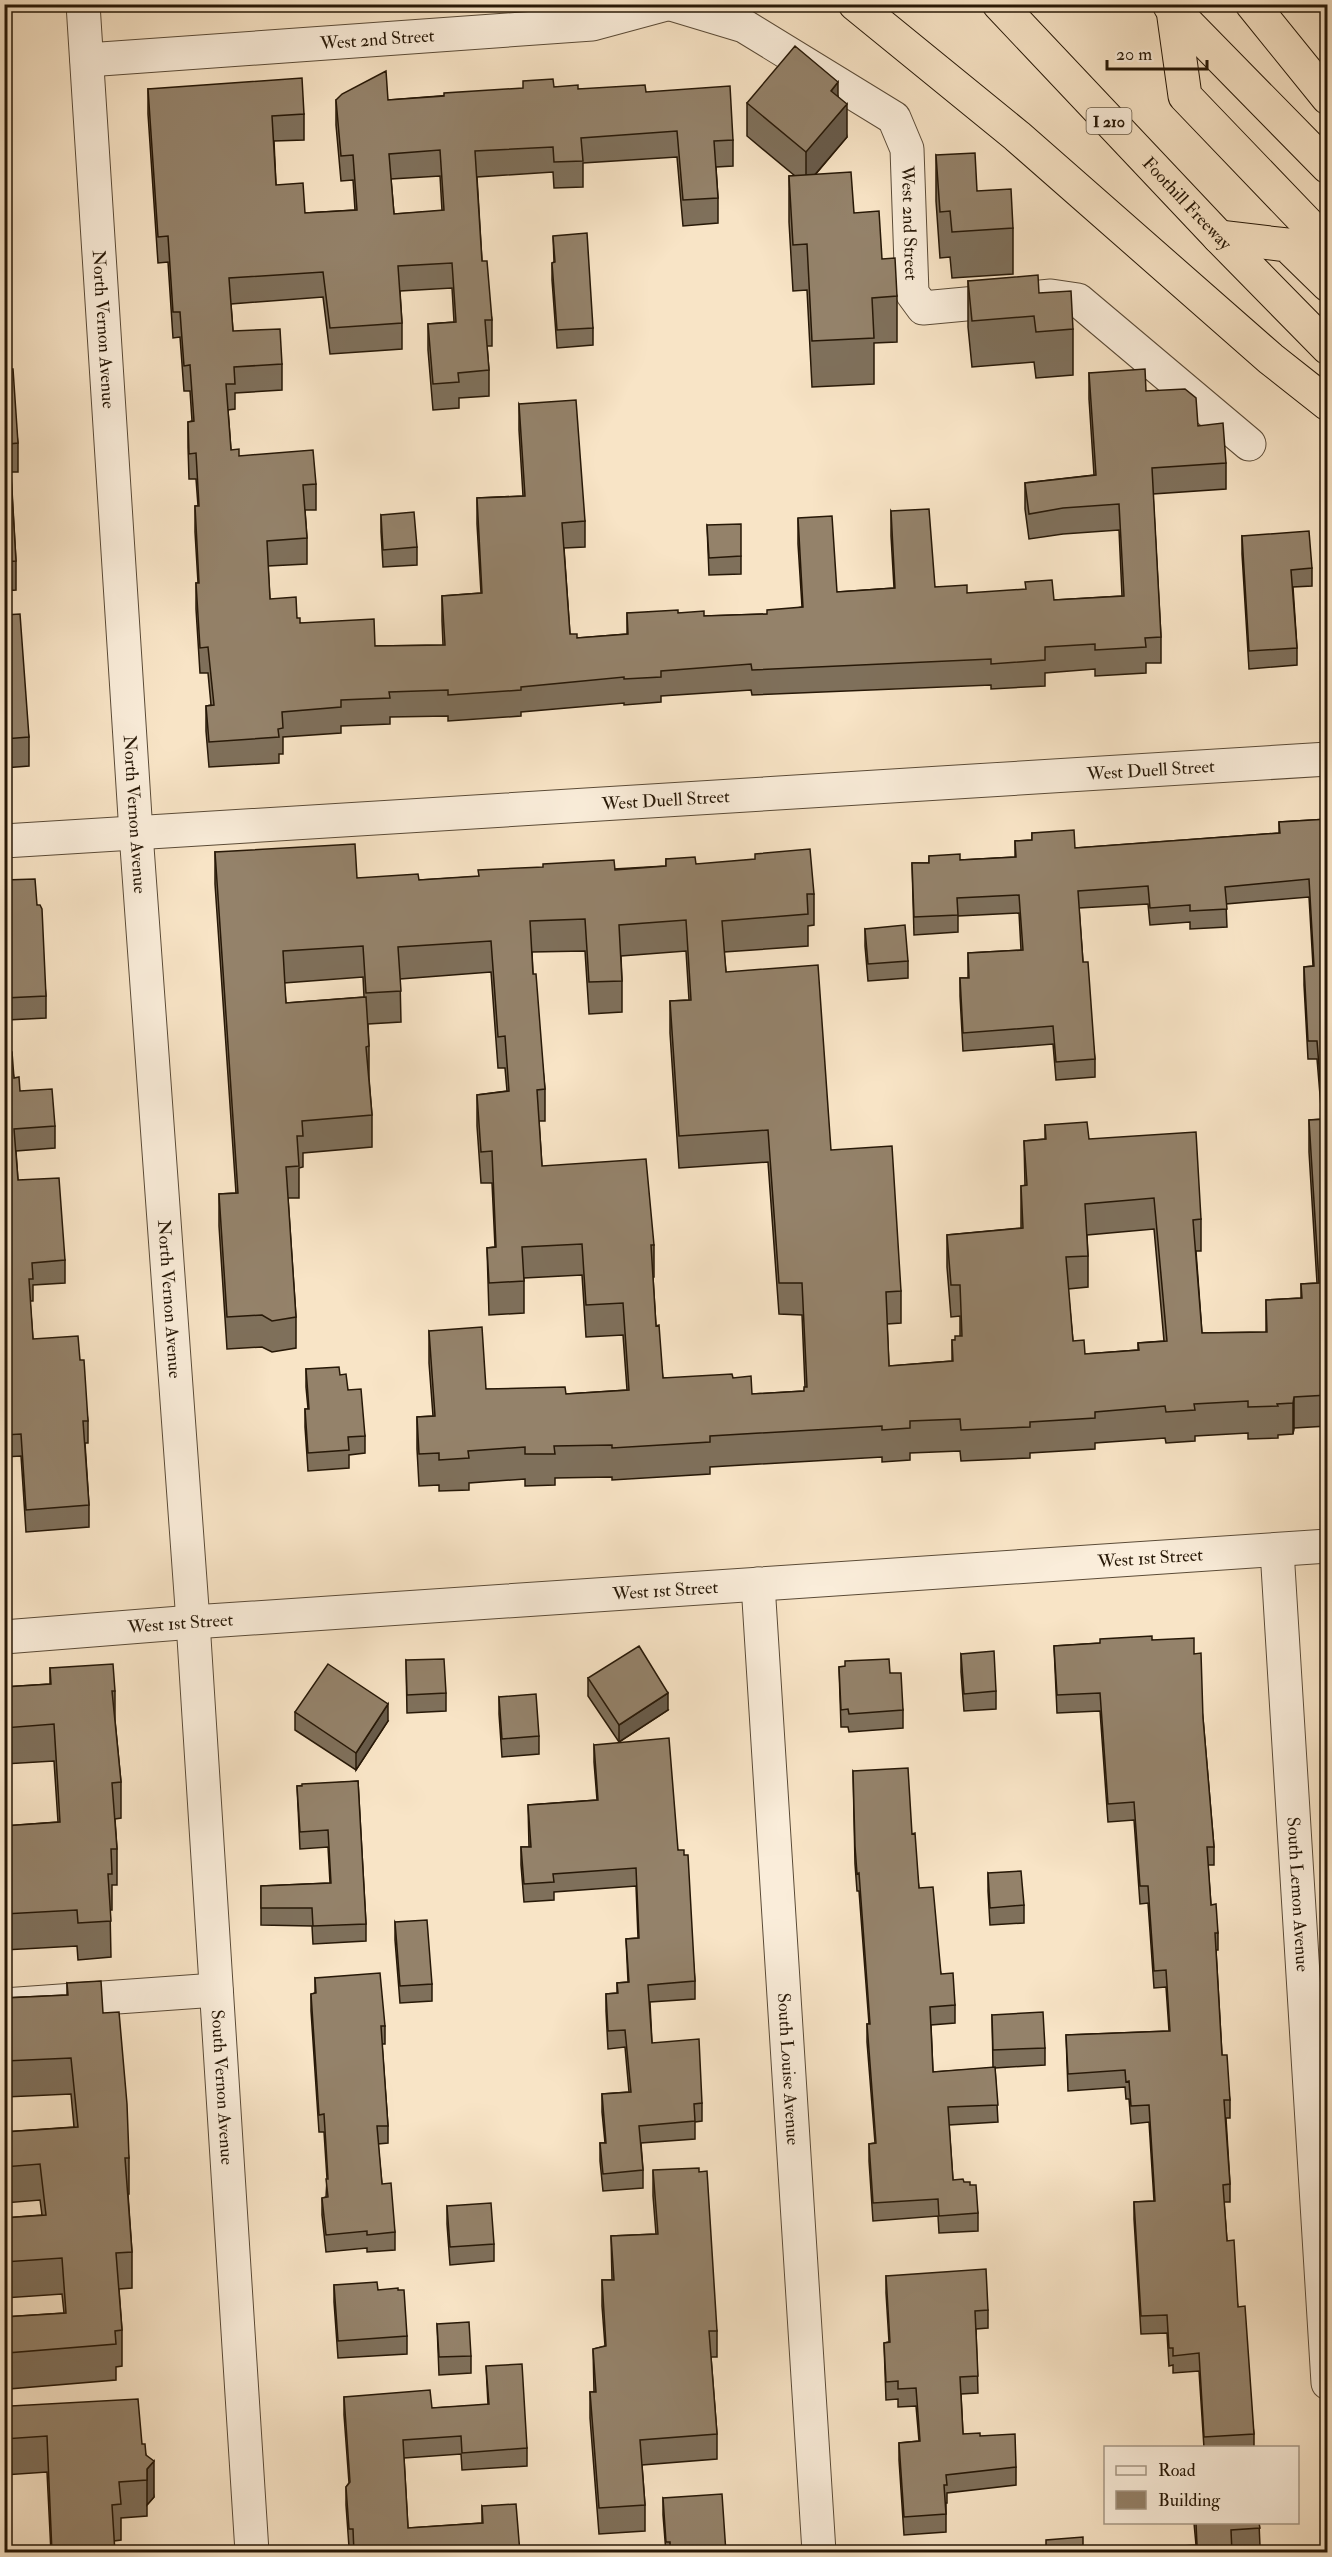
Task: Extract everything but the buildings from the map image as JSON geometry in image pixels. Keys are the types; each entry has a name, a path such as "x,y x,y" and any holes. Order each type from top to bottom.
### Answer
{"highway":[{"path":"855,4 1017,136 1271,359 1328,404"},
{"name":"Foothill Freeway","path":"999,4 1219,237 1328,348"},
{"path":"1252,4 1328,98"},
{"path":"1171,7 1328,167"},
{"path":"1171,7 1185,96 1328,245"},
{"path":"1219,237 1287,245 1328,285"}],"street":[{"name":"North Vernon Avenue","path":"82,4 136,833 193,1622"},
{"name":"West 2nd Street","path":"87,60 592,24 666,4"},
{"name":"West 2nd Street","path":"671,4 744,26 894,118 907,149 912,293 923,308 1051,296 1078,300 1249,444"},
{"name":"West Duell Street","path":"4,841 1328,759"},
{"name":"West 1st Street","path":"4,1637 193,1622 1328,1546"},
{"name":"South Lemon Avenue","path":"1277,1550 1328,2383"},
{"name":"South Louise Avenue","path":"758,1584 819,2553"},
{"name":"South Vernon Avenue","path":"193,1622 252,2553"},
{"path":"4,2005 216,1990"}]}
